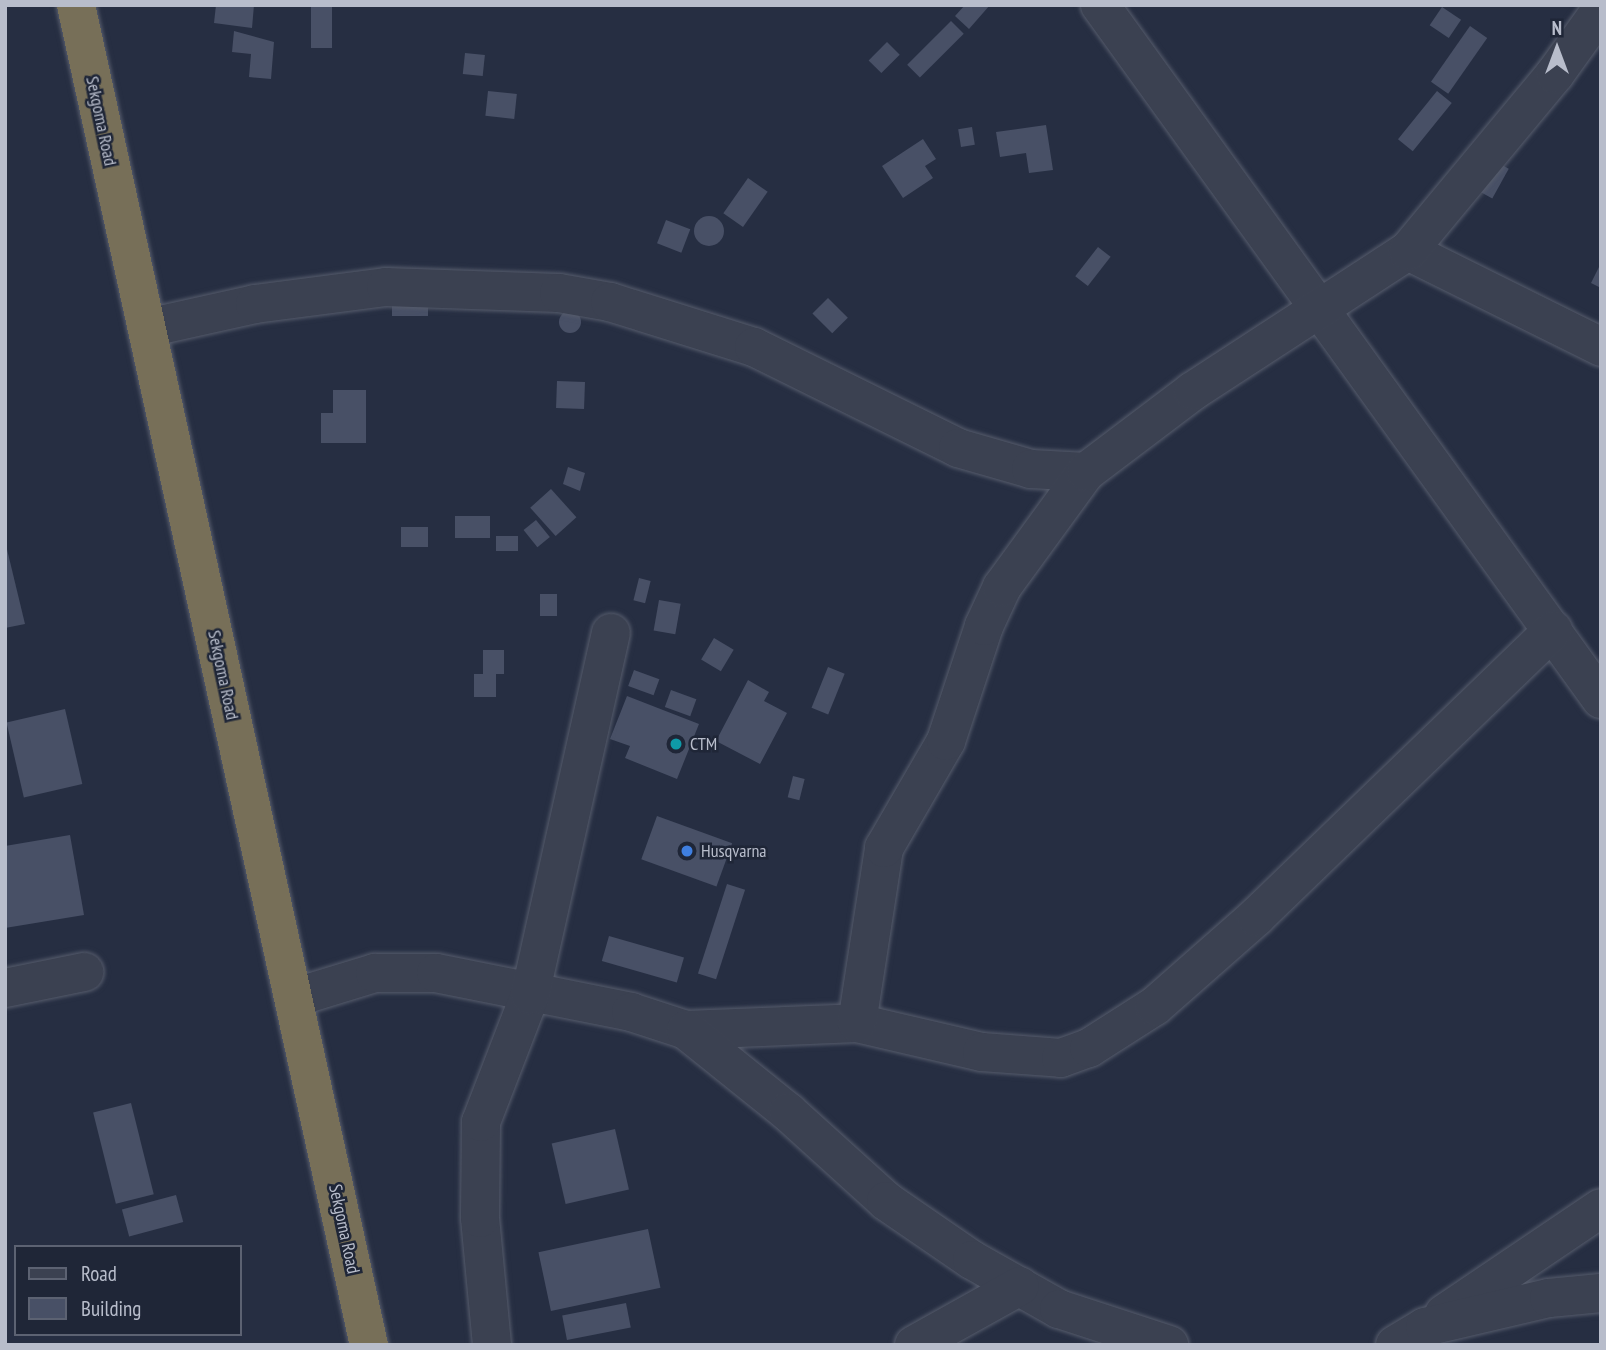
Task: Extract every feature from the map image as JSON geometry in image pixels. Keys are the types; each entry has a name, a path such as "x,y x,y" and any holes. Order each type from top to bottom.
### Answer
{"highway":[{"name":"Sekgoma Road","path":"76,5 369,1345"}],"street":[{"path":"1100,5 1601,699"},
{"path":"857,1023 884,848 946,741 984,626 1002,587 1086,472 1193,391 1408,251 1555,74 1601,10"},
{"path":"1408,251 1601,347"},
{"path":"147,328 255,303 386,286 559,293 624,306 754,347 958,448 1031,469 1086,472"},
{"path":"293,998 375,973 436,973 530,995 631,1012 686,1030 857,1023 982,1052 1061,1058 1089,1048 1155,1006 1256,917 1552,630"},
{"path":"492,1345 480,1218 481,1122 530,995 611,633"},
{"path":"5,988 84,972"},
{"path":"686,1030 788,1112 887,1201 972,1260 1092,1322 1169,1345"},
{"path":"1410,1336 1601,1208"},
{"path":"914,1345 1020,1286"},
{"path":"1410,1336 1549,1298 1601,1293"}],"building":[{"path":"216,5 254,5 252,28 214,23"},
{"path":"311,5 332,5 332,48 311,48"},
{"path":"965,5 990,5 969,29 955,16"},
{"path":"1442,7 1461,20 1449,38 1430,25"},
{"path":"951,21 964,34 920,78 907,65"},
{"path":"1470,26 1487,38 1448,94 1431,82"},
{"path":"234,31 274,42 271,79 249,77 251,54 232,52"},
{"path":"887,42 900,55 881,73 869,60"},
{"path":"465,53 485,55 483,76 463,74"},
{"path":"488,91 517,94 514,119 485,116"},
{"path":"1437,91 1452,103 1413,151 1398,139"},
{"path":"1046,125 1053,170 1029,173 1026,153 1000,157 996,132"},
{"path":"972,127 975,145 961,147 958,129"},
{"path":"923,139 936,159 925,166 933,178 903,198 882,166"},
{"path":"1493,160 1509,169 1492,198 1477,190"},
{"path":"748,178 768,192 743,227 723,213"},
{"path":"709,216 715,217 723,225 723,237 715,245 709,246 703,245 695,237 694,231 695,225 703,217"},
{"path":"666,220 690,229 681,253 657,243"},
{"path":"1098,247 1111,257 1088,286 1075,276"},
{"path":"1601,263 1601,288 1591,283"},
{"path":"392,294 428,294 428,316 392,316"},
{"path":"828,298 848,318 832,333 812,314"},
{"path":"570,311 578,314 581,322 578,330 570,333 562,330 559,322 562,314"},
{"path":"557,381 585,382 584,409 556,408"},
{"path":"333,390 366,390 366,443 321,443 321,413 333,413"},
{"path":"568,467 585,473 580,491 563,484"},
{"path":"551,489 576,517 556,536 530,508"},
{"path":"455,516 490,516 490,538 455,538"},
{"path":"536,520 550,537 537,547 524,530"},
{"path":"401,527 428,527 428,547 401,547"},
{"path":"496,536 518,536 518,551 496,551"},
{"path":"5,541 25,624 5,628"},
{"path":"639,578 651,581 645,603 633,600"},
{"path":"540,594 557,594 557,616 540,616"},
{"path":"659,600 681,604 675,634 654,631"},
{"path":"714,638 734,650 721,671 701,659"},
{"path":"483,650 504,650 504,674 496,674 496,697 474,697 474,674 483,674"},
{"path":"828,667 845,674 828,715 812,708"},
{"path":"634,670 659,679 654,695 628,686"},
{"path":"748,680 769,692 764,701 787,713 760,764 716,741"},
{"path":"671,690 696,699 690,716 665,707"},
{"path":"627,696 699,724 677,779 625,758 630,746 610,739"},
{"path":"65,709 82,784 24,798 7,722"},
{"path":"793,776 805,779 799,800 788,797"},
{"name":"Husqvarna","path":"657,816 732,843 716,887 641,859"},
{"path":"70,835 84,915 5,928 5,846"},
{"path":"727,884 745,890 716,979 698,973"},
{"path":"609,936 684,957 677,982 602,961"},
{"path":"131,1103 154,1194 116,1204 93,1112"},
{"path":"615,1129 629,1189 566,1204 552,1144"},
{"path":"176,1195 183,1222 129,1237 122,1209"},
{"path":"648,1229 660,1288 551,1311 538,1252"},
{"path":"626,1303 631,1328 567,1340 562,1315"}],"place":[{"name":"CTM","path":"676,744"},
{"name":"Husqvarna","path":"687,851"}]}
